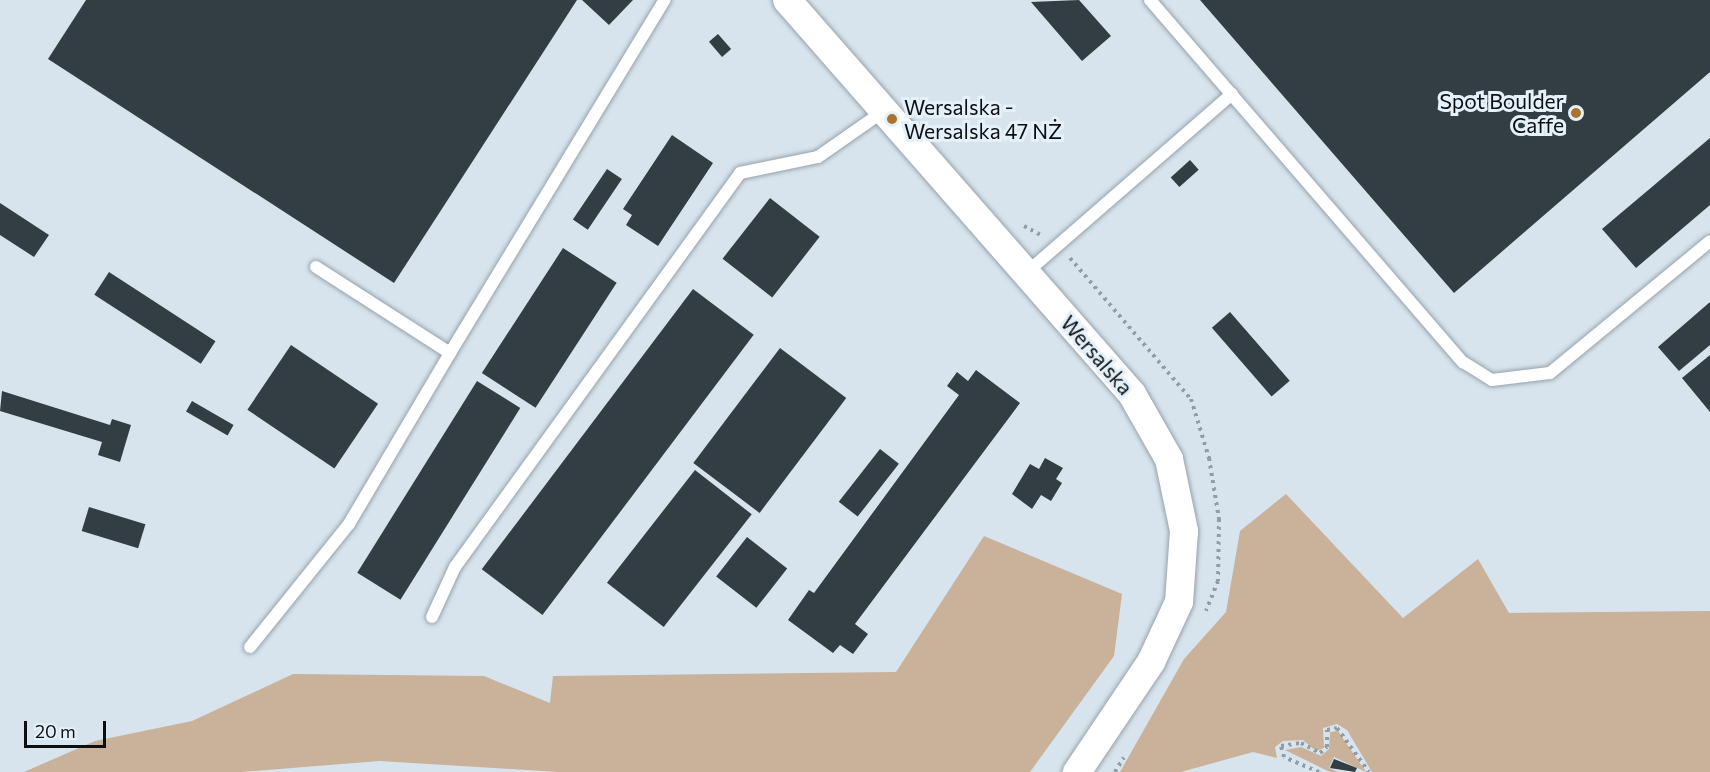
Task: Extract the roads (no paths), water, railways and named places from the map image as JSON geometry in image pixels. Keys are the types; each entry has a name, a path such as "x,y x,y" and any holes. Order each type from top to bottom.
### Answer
{"street":[{"name":"Wersalska","path":"787,0 1026,273 1153,425 1176,478 1184,522 1183,581 1172,622 1077,772"}],"lane":[{"path":"250,646 349,524 450,353 665,0"},
{"path":"1150,0 1463,362 1492,380 1521,380 1558,367 1710,241"},
{"path":"1026,273 1232,94"},
{"path":"432,617 455,567 740,173 818,157 885,111"},
{"path":"316,267 450,353"}],"place":[{"name":"Spot Boulder Caffe","path":"1576,113"},
{"name":"Wersalska - Wersalska 47 NŻ","path":"892,119"}]}
